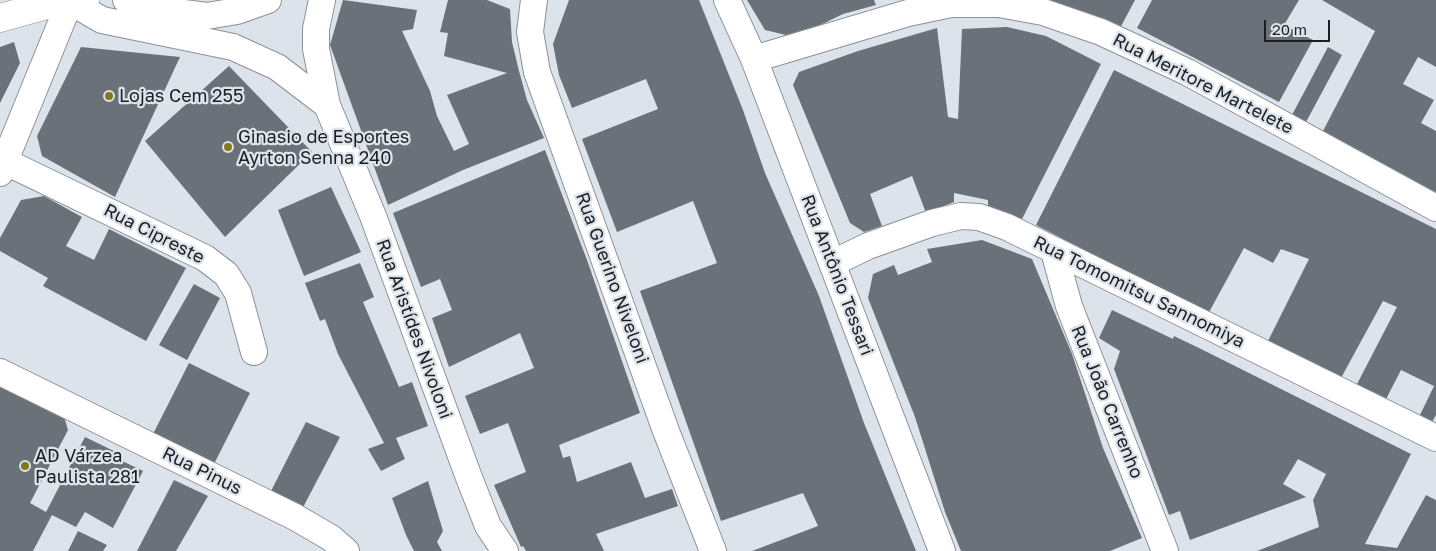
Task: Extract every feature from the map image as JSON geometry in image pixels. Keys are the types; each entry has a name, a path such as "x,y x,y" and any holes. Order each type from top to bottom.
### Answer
{"main road":[{"path":"0,18 62,3"}],"street":[{"path":"126,0 146,8 207,16 237,11 268,0"},
{"name":"Rua Aristídes Nivoloni","path":"322,0 316,28 316,49 327,105 373,216 488,526 505,551"},
{"name":"Rua Guerino Niveloni","path":"534,0 530,32 537,72 663,422 713,551"},
{"name":"Rua Antônio Tessari","path":"727,0 754,59 942,551"},
{"path":"3,167 62,3 102,20 233,47 277,67 327,105"},
{"name":"Rua Meritore Martelete","path":"754,59 908,13 951,4 1000,4 1044,12 1101,32 1188,72 1436,208"},
{"name":"Rua Cipreste","path":"3,167 205,258 226,274 238,293 254,352"},
{"name":"Rua Tomomitsu Sannomiya","path":"833,263 868,246 932,223 961,216 979,217 1007,227 1436,438"},
{"name":"Rua João Carrenho","path":"1054,251 1069,306 1165,551"},
{"name":"Rua Pinus","path":"0,372 295,517 331,538 346,551"}],"building":[{"path":"343,0 417,10 413,29 402,31 430,91 437,116 454,151 469,144 447,95 507,73 444,56 448,33 440,32 448,0 487,0 510,9 512,42 519,71 527,100 544,138 463,170 388,205 330,45"},
{"path":"569,0 699,0 743,110 765,173 819,296 864,423 916,551 752,551 818,526 803,493 721,521 640,291 717,263 693,201 617,232 582,139 658,109 646,79 572,108 559,75 553,44"},
{"path":"747,0 874,0 876,5 843,14 812,29 786,35 765,30"},
{"path":"1035,0 1135,0 1119,30"},
{"path":"1152,0 1299,0 1284,25 1313,40 1279,102 1137,28"},
{"path":"1322,0 1436,0 1436,67 1418,57 1403,84 1434,100 1421,123 1436,131 1436,192 1420,186 1323,131 1375,31"},
{"path":"1007,27 1046,36 1101,64 1022,219 988,207 988,200 954,193 954,202 926,213 912,176 870,194 882,226 864,232 850,223 793,85 799,72 858,51 937,28 948,117 958,119 962,29"},
{"path":"14,42 20,63 0,103 0,47"},
{"name":"Lojas Cem 255","path":"81,47 180,57 115,197 42,156 37,136"},
{"path":"1328,47 1342,55 1306,122 1292,115"},
{"name":"Ginasio de Esportes Ayrton Senna 240","path":"229,66 312,152 225,237 145,141"},
{"path":"1114,70 1436,229 1436,415 1431,424 1419,417 1434,386 1401,370 1385,401 1356,386 1397,307 1383,301 1341,378 1268,341 1309,259 1281,249 1273,263 1244,248 1208,314 1036,225"},
{"path":"545,150 587,260 640,413 559,445 563,458 570,456 577,482 631,462 645,498 672,489 678,506 596,534 604,551 526,551 523,546 521,547 494,485 526,472 508,423 480,434 465,396 534,368 520,333 449,367 432,318 452,310 440,279 421,287 393,213"},
{"path":"331,187 361,252 304,276 278,210"},
{"path":"44,196 82,217 66,246 94,260 109,229 186,268 146,341 43,286 48,278 0,251 0,238 21,200"},
{"path":"982,240 1032,259 1072,354 1103,448 1142,538 1110,551 961,551 945,512 915,417 868,298 873,274 894,265 898,275 932,262 927,249"},
{"path":"360,263 374,297 363,302 399,387 412,382 428,426 396,438 405,459 381,471 368,449 384,443 338,354 325,319 320,321 305,283"},
{"path":"194,284 220,298 187,360 159,345"},
{"path":"1112,310 1173,339 1174,336 1201,349 1411,454 1365,544 1397,548 1426,495 1436,500 1436,551 1257,551 1319,527 1313,500 1326,474 1298,459 1283,484 1306,497 1190,540 1180,511 1169,515 1114,369 1120,351 1099,338"},
{"path":"189,363 250,393 214,464 152,436"},
{"path":"0,381 62,410 68,430 30,503 46,512 85,437 116,452 114,457 143,471 113,528 85,512 76,527 52,515 33,551 0,551"},
{"path":"306,422 340,437 300,513 268,497"},
{"path":"174,480 208,496 176,551 137,551"},
{"path":"428,481 443,531 437,542 442,551 414,551 392,498"},
{"path":"78,531 107,545 103,551 68,551"}],"place":[{"name":"Lojas Cem 255","path":"109,96"},
{"name":"Ginasio de Esportes Ayrton Senna 240","path":"228,147"},
{"name":"AD Várzea Paulista 281","path":"25,466"}]}
